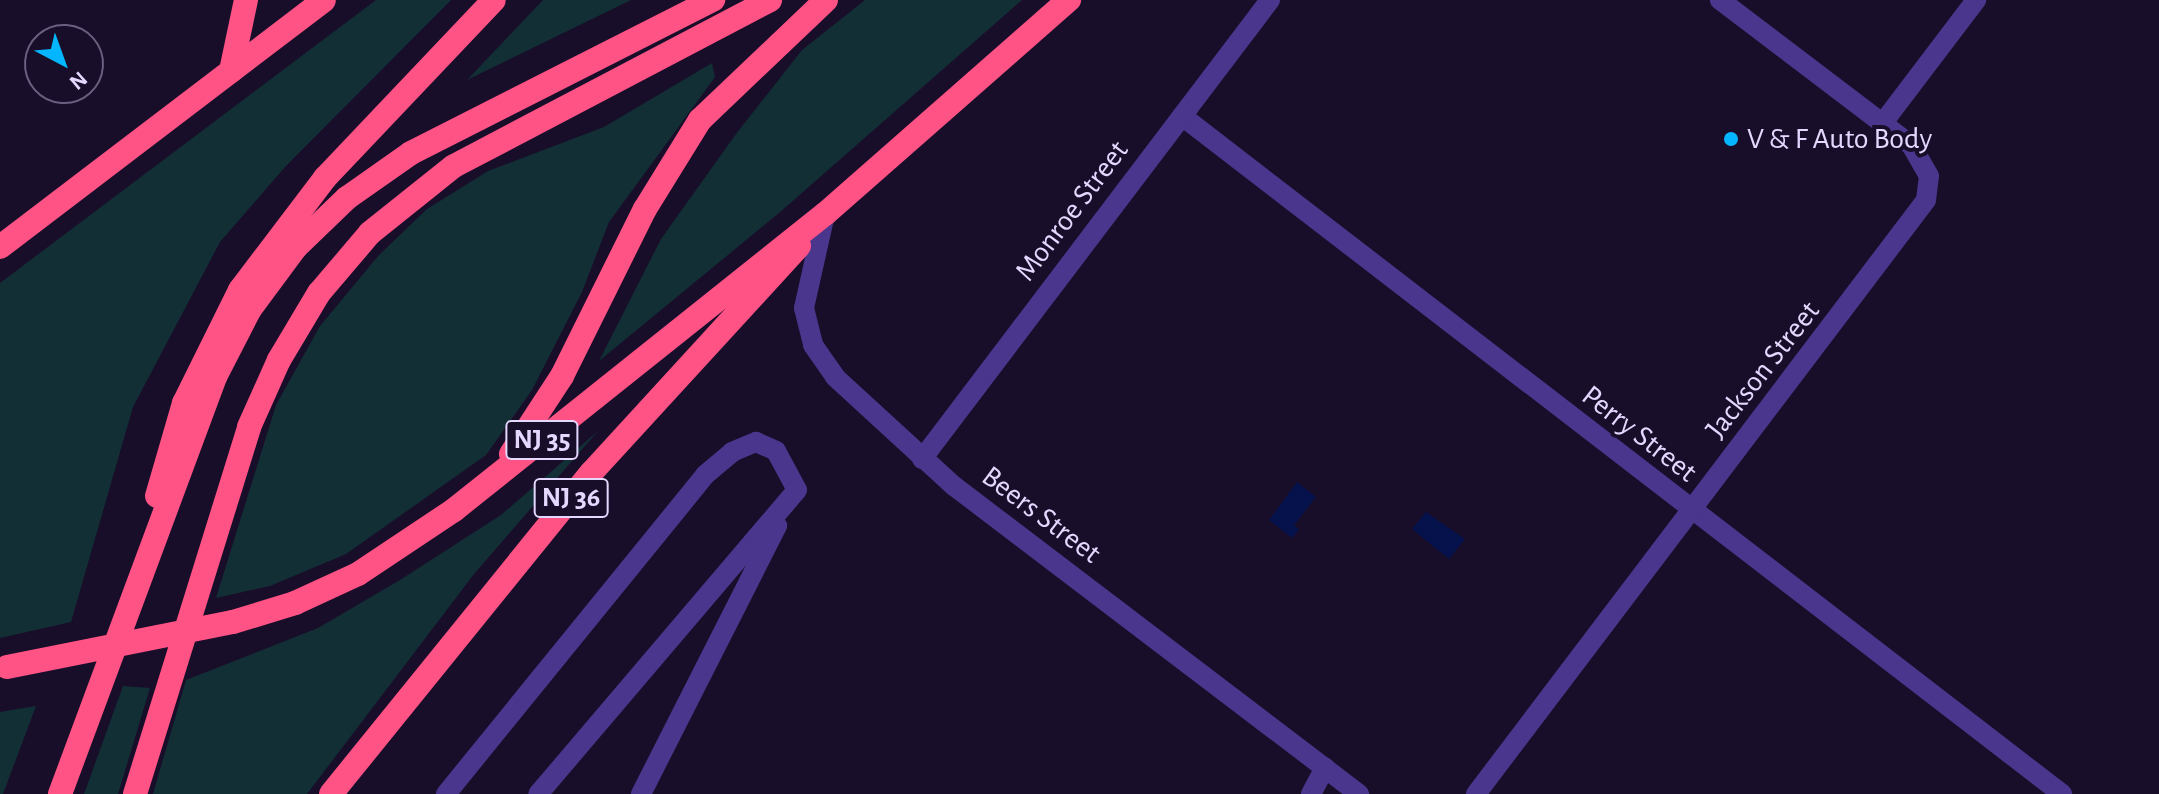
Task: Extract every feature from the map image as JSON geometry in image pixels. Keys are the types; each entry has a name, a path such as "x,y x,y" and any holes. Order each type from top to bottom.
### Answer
{"highway":[{"path":"231,71 246,0"},
{"path":"0,247 324,0"},
{"path":"140,568 184,403 233,301 325,178 494,0"},
{"path":"60,794 140,568 230,342 273,275 320,221 423,147 713,0"},
{"path":"135,794 249,427 279,360 327,282 370,233 454,166 770,0"},
{"path":"491,482 562,376 645,209 700,120 763,55 826,0"},
{"name":"NJ 35","path":"3,668 233,622 295,603 358,574 491,482 825,214 1069,0"},
{"name":"NJ 36","path":"331,794 591,473 755,300 825,214"}],"street":[{"path":"1720,0 1882,124 1976,0"},
{"name":"Monroe Street","path":"922,459 1269,1"},
{"name":"Perry Street","path":"1182,116 1691,512 2062,794"},
{"name":"Jackson Street","path":"1476,794 1920,213 1929,187 1925,164 1882,124"},
{"name":"Beers Street","path":"825,214 804,290 813,345 835,377 922,459 1359,794"},
{"path":"446,794 705,475 732,452 756,442 776,451 790,470 797,490 641,794"},
{"path":"538,794 794,494"},
{"path":"1311,794 1325,768"}],"green space":[{"path":"376,0 451,0 286,166 220,242 133,407 71,622 0,638 0,283"},
{"path":"543,0 631,0 467,80"},
{"path":"865,0 1022,0 779,213 599,361 661,239 736,134 802,50"},
{"path":"712,63 715,77 609,222 582,292 532,390 486,455 346,554 270,586 216,598 276,405 320,326 379,255 427,209 488,171 604,127"},
{"path":"598,431 474,574 307,794 153,794 186,680 318,628 400,580 501,515"},
{"path":"123,686 150,688 118,794 84,794"},
{"path":"36,706 3,794 0,794 0,712"}],"shaded area":[{"path":"1297,482 1316,497 1294,525 1299,530 1292,538 1269,520"},
{"path":"1426,512 1465,539 1449,559 1412,529"}],"place":[{"name":"V & F Auto Body","path":"1731,139"}]}
